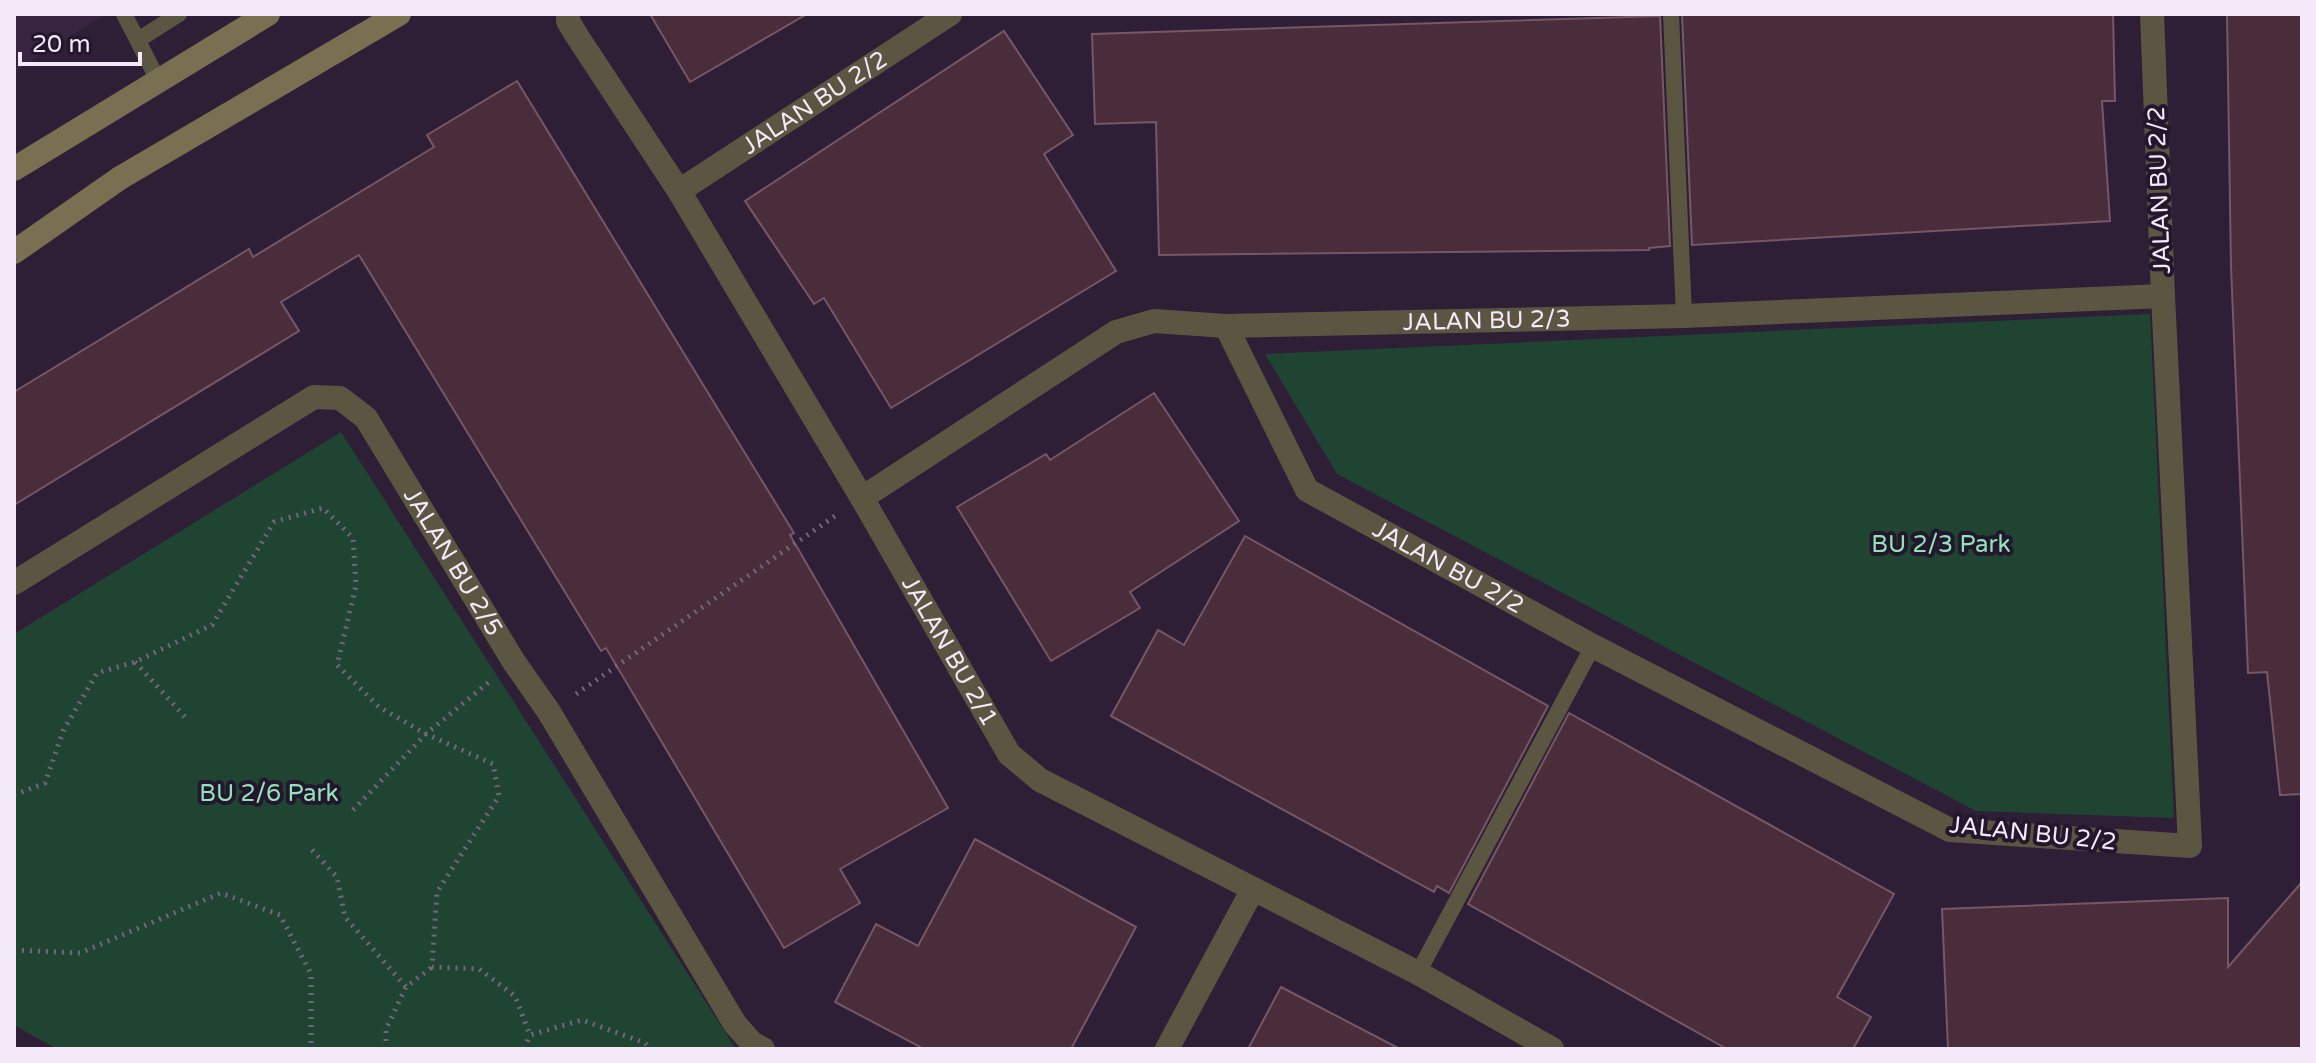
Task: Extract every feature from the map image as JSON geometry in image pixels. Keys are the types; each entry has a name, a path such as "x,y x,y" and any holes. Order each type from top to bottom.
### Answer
{"main road":[{"path":"14,169 268,14"},
{"path":"14,252 120,178 399,14"}],"street":[{"name":"JALAN BU 2/2","path":"679,191 950,14"},
{"name":"JALAN BU 2/2","path":"1226,326 1307,490 1593,646 1950,830 2190,846 2152,14"},
{"name":"JALAN BU 2/1","path":"561,16 679,191 862,498 1009,754 1040,780 1418,973 1552,1049"},
{"name":"JALAN BU 2/3","path":"862,498 1116,332 1154,321 1226,326 1684,316 2163,296"},
{"name":"JALAN BU 2/5","path":"14,583 314,397 340,398 366,418 514,662 549,712 735,1024 752,1043 763,1049"},
{"path":"1167,1049 1253,889"}],"lane":[{"path":"124,14 158,80"},
{"path":"138,40 179,14"},
{"path":"1671,14 1684,316"},
{"path":"1418,973 1593,646"}],"path":[{"path":"549,712 862,498"},
{"path":"14,795 45,783 63,731 97,673 135,662 212,625 274,522 323,508 353,538 356,586 337,665 379,707 426,734 493,764 499,796 437,892 432,967"},
{"path":"135,662 186,718"},
{"path":"353,810 426,734 514,662"},
{"path":"312,850 337,877 345,917 406,987"},
{"path":"14,950 80,953 221,893 280,915 311,974 311,1049"},
{"path":"386,1049 386,1029 406,987 432,967 479,969 515,996 530,1035 524,1049"},
{"path":"530,1035 582,1020 645,1043 650,1049"}],"shaded area":[{"path":"14,14 106,14 14,72"}],"green space":[{"name":"BU 2/3 Park","path":"2150,314 2174,818 1976,811 1337,474 1265,354"},
{"name":"BU 2/6 Park","path":"341,432 736,1049 57,1049 14,1025 14,634"}],"building":[{"path":"650,14 807,14 690,82"},
{"path":"1682,14 2113,14 2115,101 2102,101 2110,221 1692,245"},
{"path":"2227,14 2302,14 2302,794 2280,795 2267,672 2248,673 2231,267"},
{"path":"1660,16 1670,246 1649,250 1159,255 1156,122 1095,124 1092,34"},
{"path":"1004,31 1073,135 1044,154 1116,271 891,408 824,298 814,304 745,201"},
{"path":"517,81 794,533 790,535 948,808 840,869 860,903 784,948 606,648 601,651 359,255 281,302 299,331 14,505 14,392 249,249 253,257 434,147 427,135"},
{"path":"1154,393 1239,521 1130,592 1140,608 1051,661 957,507 1046,454 1050,460"},
{"path":"1245,536 1548,706 1449,893 1437,886 1434,892 1111,716 1158,630 1184,645"},
{"path":"1569,713 1894,894 1837,997 1871,1017 1853,1049 1727,1049 1468,904"},
{"path":"975,839 1136,927 1071,1049 924,1049 835,1002 876,924 918,946"},
{"path":"2302,882 2302,1049 1948,1049 1942,909 2228,898 2228,967"},
{"path":"1281,987 1400,1049 1248,1049"}]}
